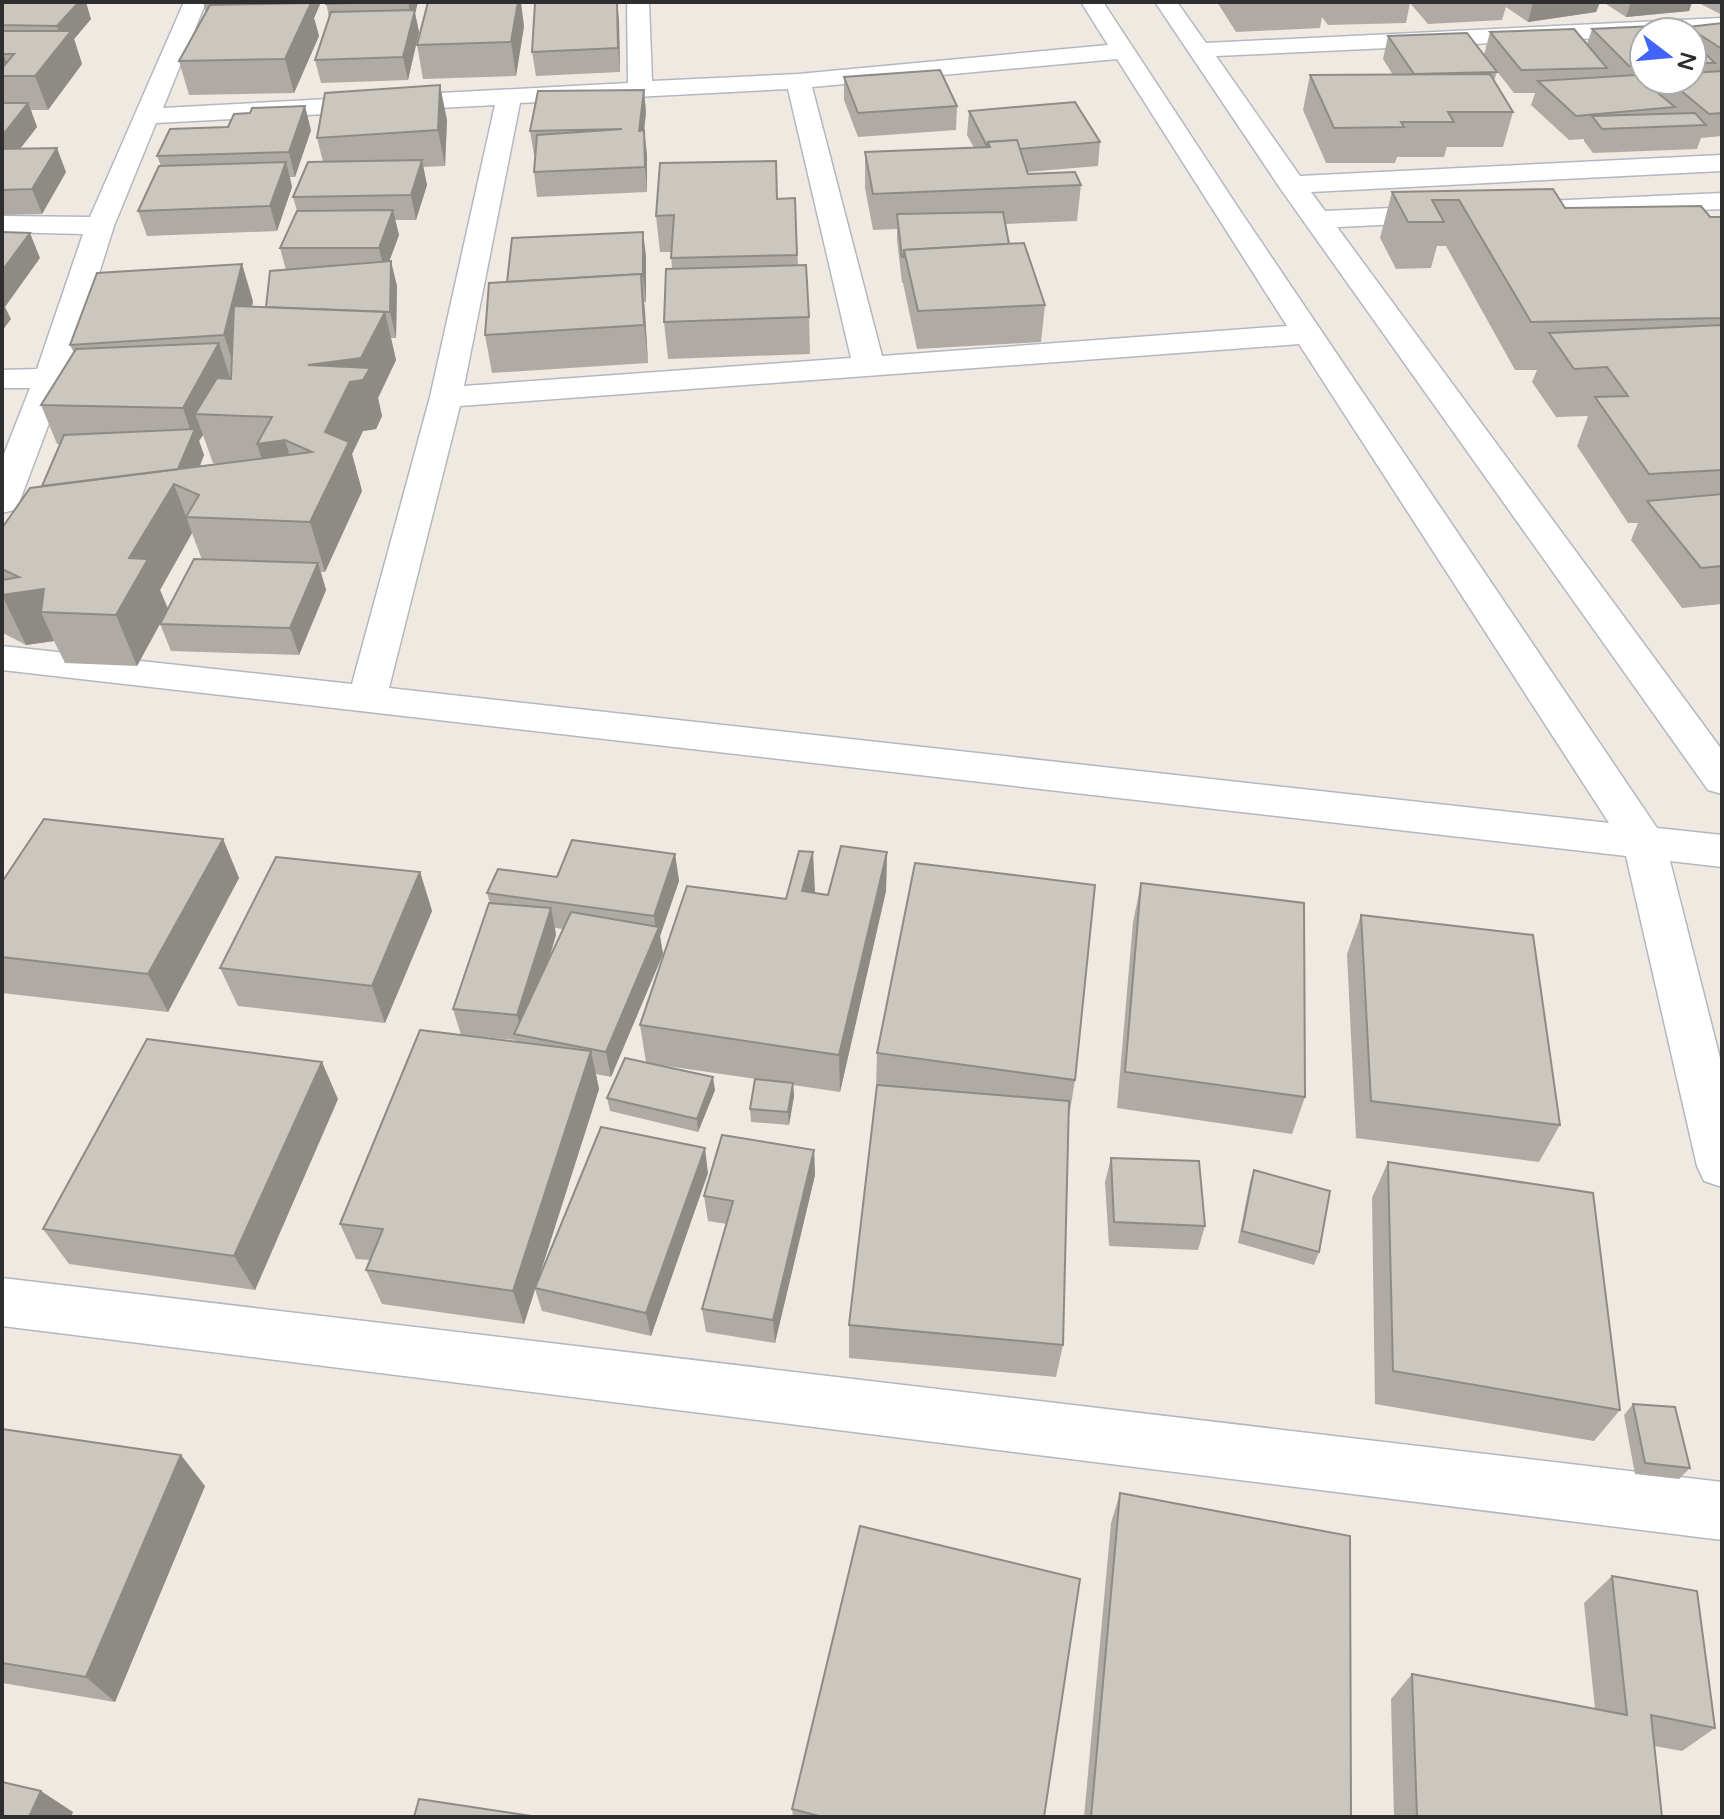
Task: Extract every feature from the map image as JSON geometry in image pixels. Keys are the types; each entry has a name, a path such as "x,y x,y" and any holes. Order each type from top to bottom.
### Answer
{"street":[{"path":"2,503 50,378 100,226 195,2"},
{"path":"638,2 640,90"},
{"path":"1092,2 1645,844 1722,1166"},
{"path":"1166,2 1292,185 1722,780"},
{"path":"1199,50 1722,25"},
{"path":"149,116 798,81 1124,51"},
{"path":"798,81 869,366"},
{"path":"367,700 446,397 509,97"},
{"path":"1292,185 1722,163"},
{"path":"1318,220 1722,201"},
{"path":"2,224 100,226"},
{"path":"446,397 1308,334"},
{"path":"2,379 50,378"},
{"path":"2,658 1722,851"},
{"path":"2,1302 1722,1511"}],"building":[{"path":"2,2 79,2 57,26 2,25"},
{"path":"326,2 384,2 326,4"},
{"path":"428,2 518,2 511,42 417,45"},
{"path":"617,2 618,48 532,52 535,3"},
{"path":"311,3 285,59 179,61 210,5"},
{"path":"415,10 403,57 315,60 331,12"},
{"path":"1722,23 1722,49 1708,40 1708,25"},
{"path":"1628,27 1628,65 1592,29"},
{"path":"1574,29 1607,68 1521,70 1490,32"},
{"path":"2,31 71,31 35,76 2,76 2,68 14,54 2,55"},
{"path":"1467,33 1497,72 1414,74 1388,36"},
{"path":"940,70 957,106 858,113 844,77"},
{"path":"1722,71 1722,113 1709,114 1687,96 1708,96 1708,72"},
{"path":"1490,74 1513,112 1448,112 1454,122 1401,122 1404,127 1334,128 1310,75"},
{"path":"1628,75 1628,96 1662,96 1675,107 1576,116 1538,81"},
{"path":"440,85 438,130 317,138 325,93"},
{"path":"644,90 639,131 644,130 645,167 534,172 537,135 622,129 530,131 538,91"},
{"path":"1075,102 1100,142 1019,149 1017,140 988,142 988,148 969,111"},
{"path":"2,103 28,103 2,136"},
{"path":"305,106 289,152 157,156 170,129 228,127 234,114 250,113 252,108"},
{"path":"1695,113 1706,125 1602,129 1592,116"},
{"path":"1017,140 1028,174 1075,172 1081,185 873,194 865,152 990,147 988,142"},
{"path":"57,148 32,189 2,190 2,149"},
{"path":"422,160 411,195 293,197 308,162"},
{"path":"776,161 777,199 795,198 797,255 671,258 674,215 656,216 660,163"},
{"path":"286,162 270,206 138,211 159,166"},
{"path":"1553,189 1565,208 1701,206 1710,217 1722,217 1722,318 1531,322 1459,200 1432,200 1444,222 1408,222 1392,192"},
{"path":"393,210 379,248 280,248 297,211"},
{"path":"1003,212 1009,244 904,250 902,257 897,214"},
{"path":"2,232 30,233 2,271"},
{"path":"643,232 643,276 507,282 512,238"},
{"path":"1024,243 1045,305 918,311 904,250"},
{"path":"391,261 390,312 266,307 270,271"},
{"path":"242,264 224,335 70,345 97,273"},
{"path":"806,265 809,317 664,322 666,269"},
{"path":"641,274 644,325 485,335 489,283"},
{"path":"234,306 385,312 361,358 308,365 370,368 363,380 350,382 325,432 349,442 310,522 186,517 199,495 174,484 129,558 148,559 116,615 41,612 44,589 2,595 2,580 19,577 2,569 2,528 30,488 312,452 285,440 257,444 272,417 195,414 217,378 231,379"},
{"path":"1722,325 1722,470 1649,474 1595,397 1628,396 1607,367 1574,369 1549,333"},
{"path":"219,343 183,408 41,405 76,349"},
{"path":"195,429 178,469 42,486 64,435"},
{"path":"1722,494 1722,566 1701,568 1647,501"},
{"path":"194,559 318,563 290,628 160,624"},
{"path":"44,819 223,839 148,974 2,957 2,882"},
{"path":"572,840 675,854 654,916 487,893 498,869 557,877"},
{"path":"841,846 887,852 839,1055 640,1025 687,886 786,899 799,851 813,852 802,891 828,895"},
{"path":"276,857 420,872 372,986 220,968"},
{"path":"915,863 1095,885 1075,1080 877,1053"},
{"path":"1141,883 1304,903 1305,1097 1125,1072"},
{"path":"489,903 551,908 517,1015 453,1009"},
{"path":"571,912 659,927 606,1052 514,1034"},
{"path":"1361,915 1533,935 1560,1125 1371,1101"},
{"path":"420,1030 591,1051 513,1291 366,1270 383,1229 340,1224"},
{"path":"147,1039 322,1062 234,1256 43,1229"},
{"path":"625,1058 713,1077 697,1119 607,1098"},
{"path":"755,1079 793,1083 788,1112 750,1109"},
{"path":"877,1085 1069,1101 1063,1345 849,1325"},
{"path":"601,1127 705,1148 646,1313 535,1288"},
{"path":"722,1135 814,1150 773,1320 702,1309 733,1201 704,1196"},
{"path":"1111,1158 1199,1161 1205,1226 1114,1222"},
{"path":"1388,1162 1593,1193 1620,1410 1393,1371"},
{"path":"1254,1170 1330,1191 1319,1252 1242,1231"},
{"path":"1633,1404 1675,1407 1690,1468 1645,1463"},
{"path":"2,1429 181,1455 86,1677 2,1663"},
{"path":"1120,1493 1350,1536 1351,1817 1091,1817"},
{"path":"860,1526 1080,1579 1044,1817 823,1817 792,1809"},
{"path":"1612,1576 1697,1591 1715,1728 1651,1715 1662,1817 1417,1817 1412,1674 1627,1715"},
{"path":"2,1782 41,1791 29,1817 2,1817"},
{"path":"419,1799 538,1817 414,1817"}]}
